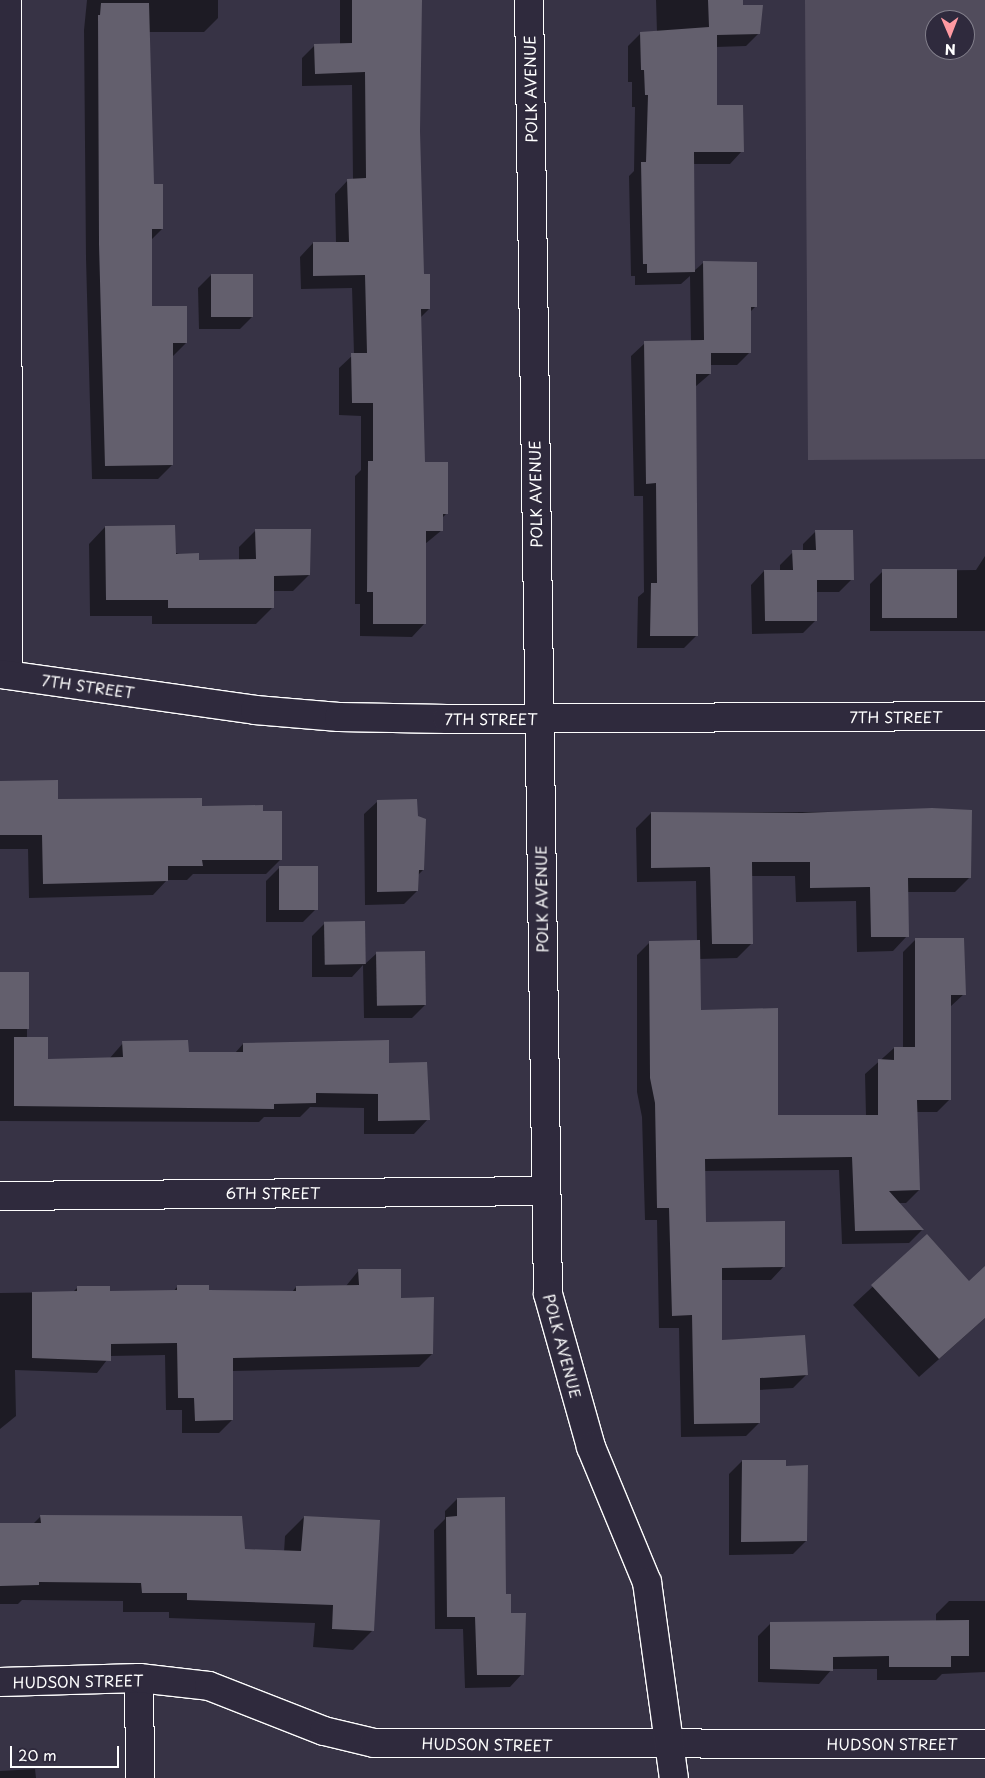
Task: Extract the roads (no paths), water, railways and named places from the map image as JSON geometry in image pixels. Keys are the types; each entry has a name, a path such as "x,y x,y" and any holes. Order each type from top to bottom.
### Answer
{"street":[{"path":"4,674 7,0"},
{"name":"POLK AVENUE","path":"529,0 538,719 548,1294 590,1447 647,1582 671,1745 674,1778"},
{"name":"7TH STREET","path":"4,674 274,712 340,717 538,719 985,716"},
{"name":"6TH STREET","path":"0,1196 546,1191"},
{"path":"139,1678 140,1778"},
{"name":"HUDSON STREET","path":"0,1682 139,1678 209,1686 324,1731 374,1743 671,1745 985,1744"}]}
